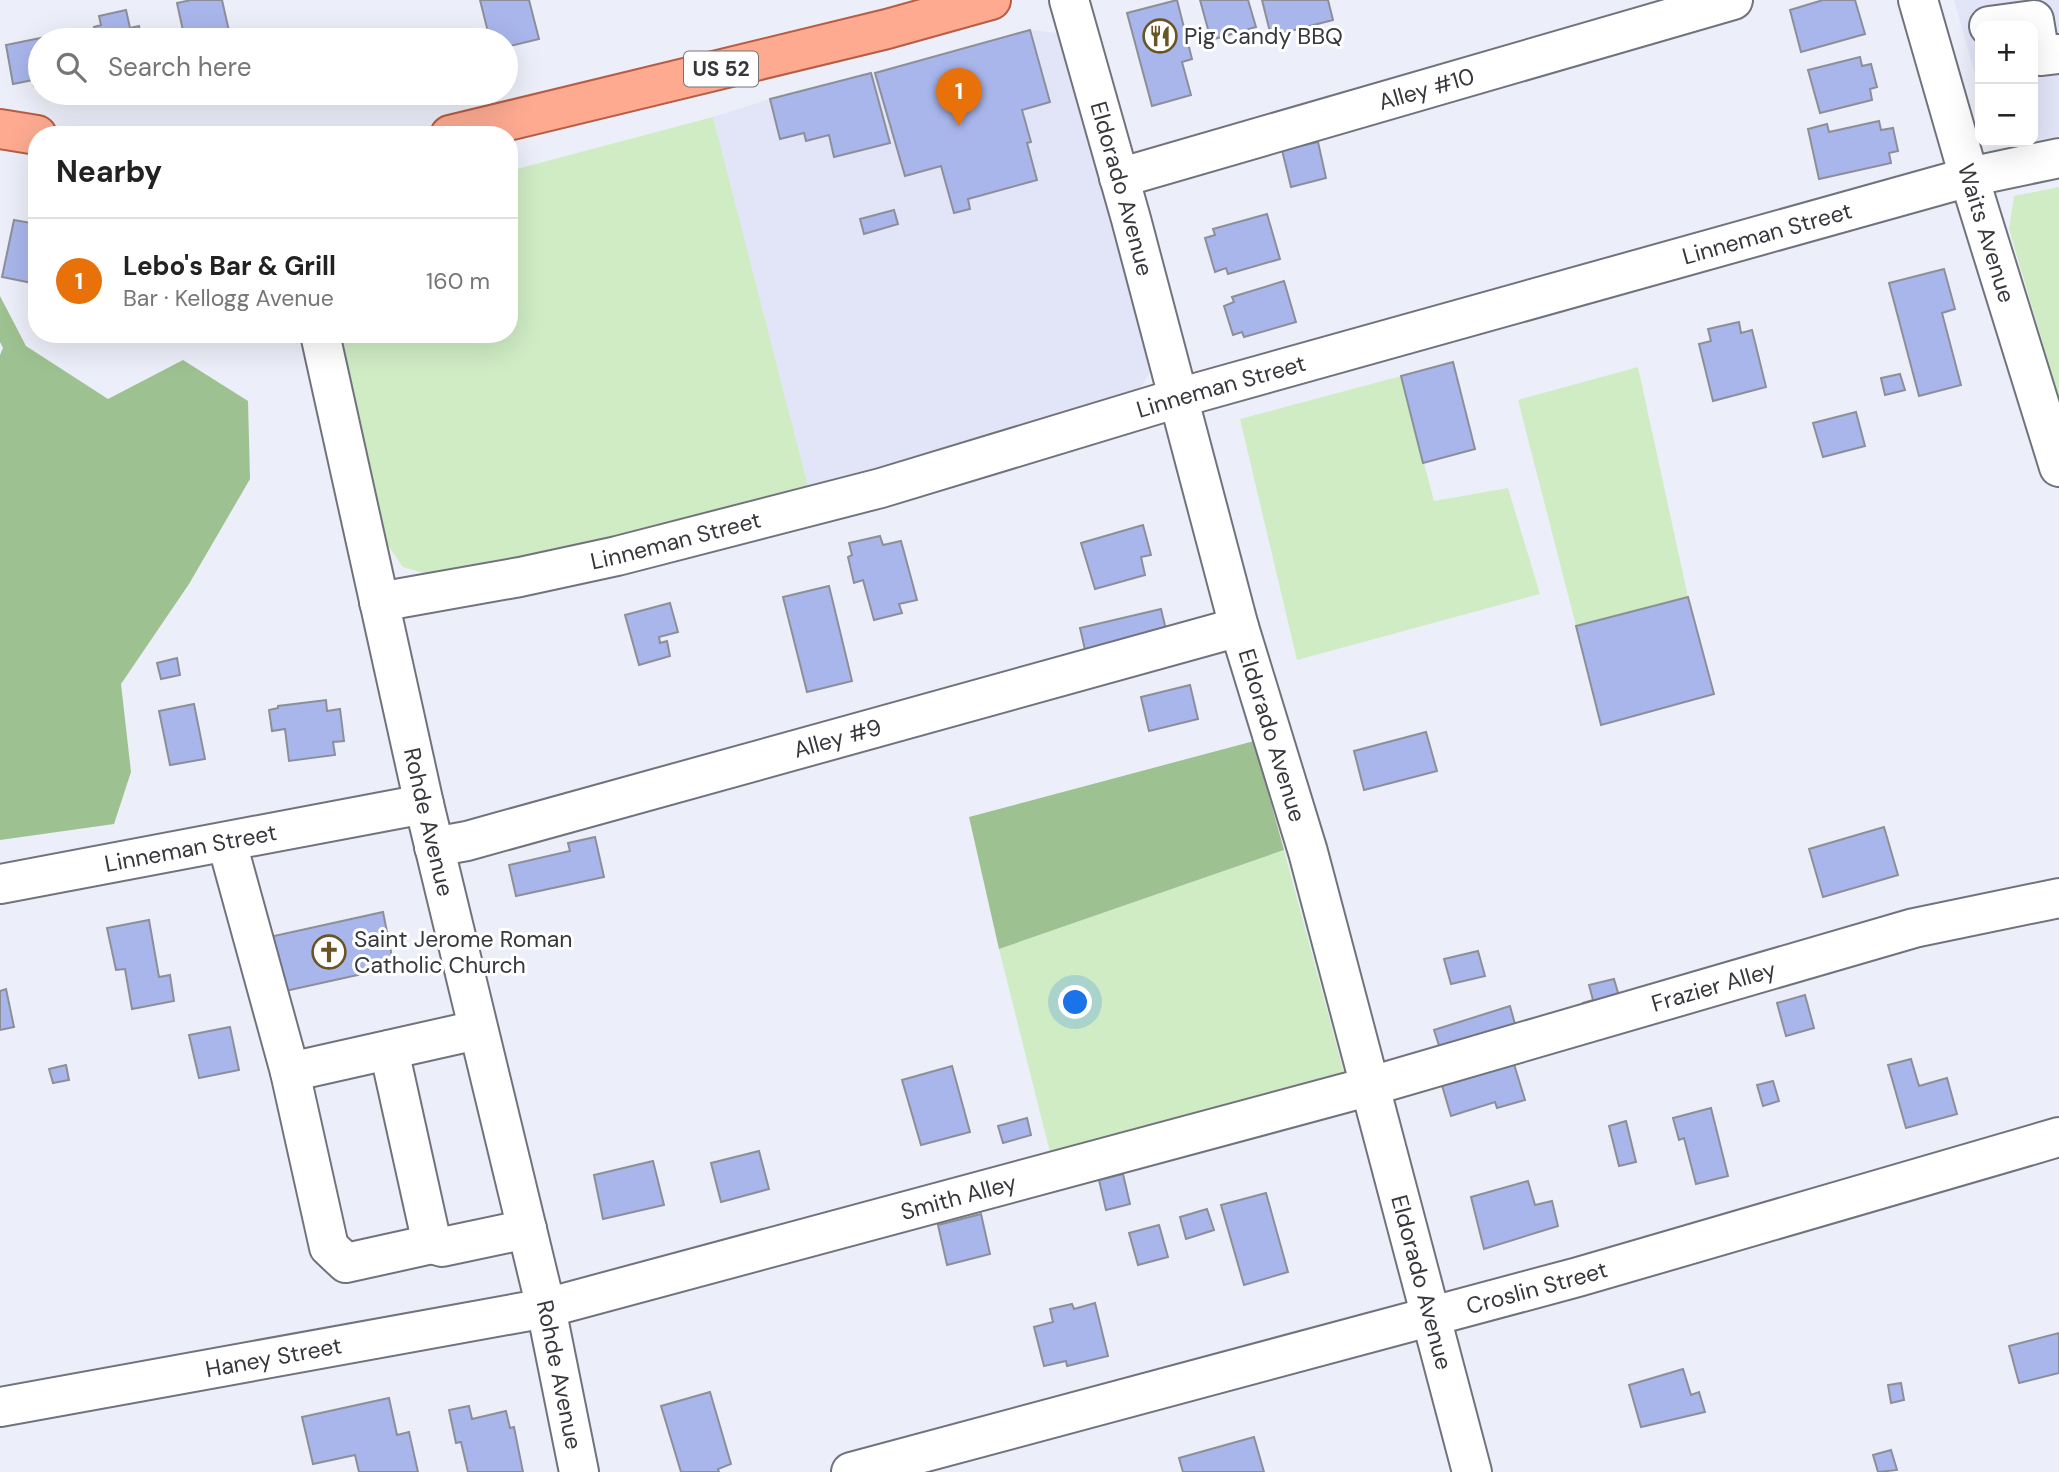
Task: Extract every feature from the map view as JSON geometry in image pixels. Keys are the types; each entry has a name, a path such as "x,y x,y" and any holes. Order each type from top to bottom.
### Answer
{"main road":[{"name":"US 52","path":"487,126 887,29 991,0"},
{"path":"0,130 28,134"}],"street":[{"name":"Eldorado Avenue","path":"1069,0 1239,627 1308,852 1472,1472"},
{"name":"Alley #10","path":"1119,178 1733,0"},
{"name":"Waits Avenue","path":"1918,0 1969,177 2059,467"},
{"path":"2003,21 2034,10 2039,56 2059,54"},
{"path":"1929,38 1975,28"},
{"name":"Linneman Street","path":"379,602 520,577 630,553 881,488 1178,398 1969,177 2059,158"},
{"name":"Rohde Avenue","path":"322,343 424,804 546,1308 579,1472"},
{"name":"Alley #9","path":"434,847 467,841 1239,627"},
{"name":"Linneman Street","path":"0,884 424,804"},
{"path":"227,843 286,1063 329,1247 346,1263 432,1244 442,1247 527,1229"},
{"name":"Frazier Alley","path":"1371,1086 1914,928 2059,898"},
{"path":"286,1063 388,1050 477,1030"},
{"path":"388,1050 432,1244"},
{"name":"Smith Alley","path":"546,1308 1371,1086"},
{"name":"Croslin Street","path":"851,1472 1578,1277 2059,1137"},
{"name":"Haney Street","path":"0,1407 546,1308"}],"shaded area":[{"path":"1954,0 2059,0 2059,136 2038,140 2038,21 1975,21 1975,74"},
{"path":"1030,30 1058,33 1153,368 1133,399 808,486 713,117 770,99"}],"green space":[{"path":"713,117 808,486 445,579 403,567 384,540 341,343 518,343 518,169"},
{"path":"2059,187 2059,398 2009,229 2014,196"},
{"path":"0,296 26,346 108,399 183,360 248,401 250,479 189,584 121,684 131,772 114,824 0,840 0,355 3,348 0,342"},
{"path":"1638,367 1688,597 1576,626 1518,400"},
{"path":"1401,376 1434,501 1508,488 1540,594 1297,660 1240,419"},
{"path":"1254,741 1284,850 999,949 969,817"},
{"path":"1284,850 1344,1073 1053,1164 999,949"}],"building":[{"path":"222,0 228,28 182,28 177,3"},
{"path":"480,0 529,0 539,39 518,44 518,28 487,28"},
{"name":"Pig Candy BBQ","path":"1177,0 1192,59 1182,62 1191,95 1152,106 1127,13"},
{"path":"1200,0 1248,0 1256,27 1211,40"},
{"path":"1262,0 1328,0 1333,20 1271,36"},
{"path":"1823,0 1855,0 1865,34 1801,52 1790,10"},
{"path":"126,10 130,28 94,28 101,25 99,16"},
{"path":"1030,30 1050,102 1022,110 1037,180 968,199 970,209 954,213 941,166 905,176 875,73"},
{"path":"28,41 28,81 13,84 6,45"},
{"path":"1860,57 1862,66 1871,64 1877,87 1870,89 1872,100 1820,113 1808,70"},
{"path":"871,73 890,143 834,157 829,135 806,141 804,133 780,139 770,99"},
{"path":"1879,121 1881,130 1893,128 1898,151 1889,153 1891,163 1819,179 1808,129 1827,124 1829,132"},
{"path":"1318,142 1326,178 1291,187 1282,150"},
{"path":"894,210 898,224 864,234 860,219"},
{"path":"1267,214 1280,259 1228,274 1226,268 1215,272 1205,238 1215,235 1213,229"},
{"path":"14,220 28,222 28,282 2,277"},
{"path":"1944,269 1955,309 1942,313 1961,385 1919,396 1889,283"},
{"path":"1284,281 1296,322 1244,337 1242,332 1233,335 1224,306 1234,302 1232,297"},
{"path":"1739,322 1741,333 1752,330 1766,387 1713,401 1699,344 1711,341 1708,329"},
{"path":"1453,362 1475,449 1423,463 1401,376"},
{"path":"1900,374 1905,390 1885,395 1881,378"},
{"path":"1856,412 1865,446 1823,457 1813,423"},
{"path":"1143,525 1151,555 1141,557 1145,575 1095,589 1081,543"},
{"path":"880,536 883,545 901,541 917,600 899,604 902,613 874,620 863,580 854,583 848,557 852,555 849,543"},
{"path":"829,586 852,681 807,692 783,597"},
{"path":"1688,597 1714,694 1601,725 1576,626"},
{"path":"670,603 678,632 659,637 660,643 667,641 670,656 639,665 625,615"},
{"path":"1161,609 1167,634 1086,654 1080,628"},
{"path":"177,658 180,675 161,679 157,663"},
{"path":"1190,685 1198,719 1149,731 1141,697"},
{"path":"326,700 327,711 340,709 344,741 333,742 335,755 289,761 285,729 272,731 269,710 278,706"},
{"path":"194,704 205,759 170,765 159,711"},
{"path":"1426,732 1437,771 1364,790 1354,751"},
{"path":"1884,827 1898,875 1823,897 1809,849"},
{"path":"595,837 604,877 516,896 509,865 570,851 568,843"},
{"name":"Saint Jerome Roman Catholic Church","path":"383,912 394,967 276,993 265,938"},
{"path":"149,920 159,977 170,975 174,1001 132,1009 125,969 116,970 107,928"},
{"path":"1478,951 1485,976 1451,984 1444,959"},
{"path":"1614,979 1619,996 1586,1017 1583,1003 1593,1000 1589,985"},
{"path":"6,989 14,1027 0,1030 0,991"},
{"path":"1805,995 1814,1028 1786,1036 1777,1003"},
{"path":"1510,1006 1518,1035 1443,1058 1434,1030"},
{"path":"230,1027 239,1070 199,1078 189,1035"},
{"path":"1911,1059 1919,1086 1947,1078 1957,1114 1906,1128 1888,1065"},
{"path":"1513,1061 1525,1100 1497,1108 1495,1102 1451,1116 1441,1082"},
{"path":"66,1065 69,1080 53,1083 49,1069"},
{"path":"952,1066 970,1132 921,1145 902,1080"},
{"path":"1773,1081 1779,1101 1763,1106 1757,1085"},
{"path":"1711,1108 1728,1176 1696,1184 1684,1138 1679,1140 1673,1118"},
{"path":"1027,1118 1031,1135 1003,1143 998,1126"},
{"path":"1626,1121 1636,1162 1619,1166 1609,1126"},
{"path":"759,1151 769,1189 721,1202 711,1163"},
{"path":"653,1161 664,1205 603,1219 594,1175"},
{"path":"1123,1174 1130,1204 1106,1210 1099,1180"},
{"path":"1528,1181 1535,1205 1552,1201 1558,1226 1484,1249 1471,1197"},
{"path":"1266,1193 1288,1272 1244,1285 1221,1205"},
{"path":"1207,1209 1214,1230 1186,1239 1180,1217"},
{"path":"981,1214 990,1254 947,1265 938,1225"},
{"path":"1159,1225 1168,1257 1138,1265 1129,1233"},
{"path":"1095,1303 1108,1356 1067,1366 1066,1361 1044,1366 1034,1327 1053,1322 1050,1309 1072,1304 1074,1309"},
{"path":"2059,1333 2059,1373 2019,1383 2009,1346"},
{"path":"1683,1369 1691,1395 1699,1392 1705,1412 1641,1427 1629,1385"},
{"path":"1901,1383 1904,1400 1891,1403 1888,1385"},
{"path":"710,1392 731,1464 718,1469 719,1472 681,1472 661,1406"},
{"path":"389,1398 397,1435 409,1432 418,1472 359,1472 355,1455 313,1464 302,1417"},
{"path":"469,1406 472,1419 506,1411 510,1428 514,1427 523,1472 468,1472 461,1442 456,1443 449,1410"},
{"path":"1254,1437 1264,1472 1183,1472 1179,1458"},
{"path":"1891,1450 1897,1470 1878,1472 1873,1455"}],"place":[{"name":"Pig Candy BBQ","path":"1160,36"},
{"name":"Lebo's Bar & Grill","path":"959,126"},
{"name":"Saint Jerome Roman Catholic Church","path":"329,952"}]}
